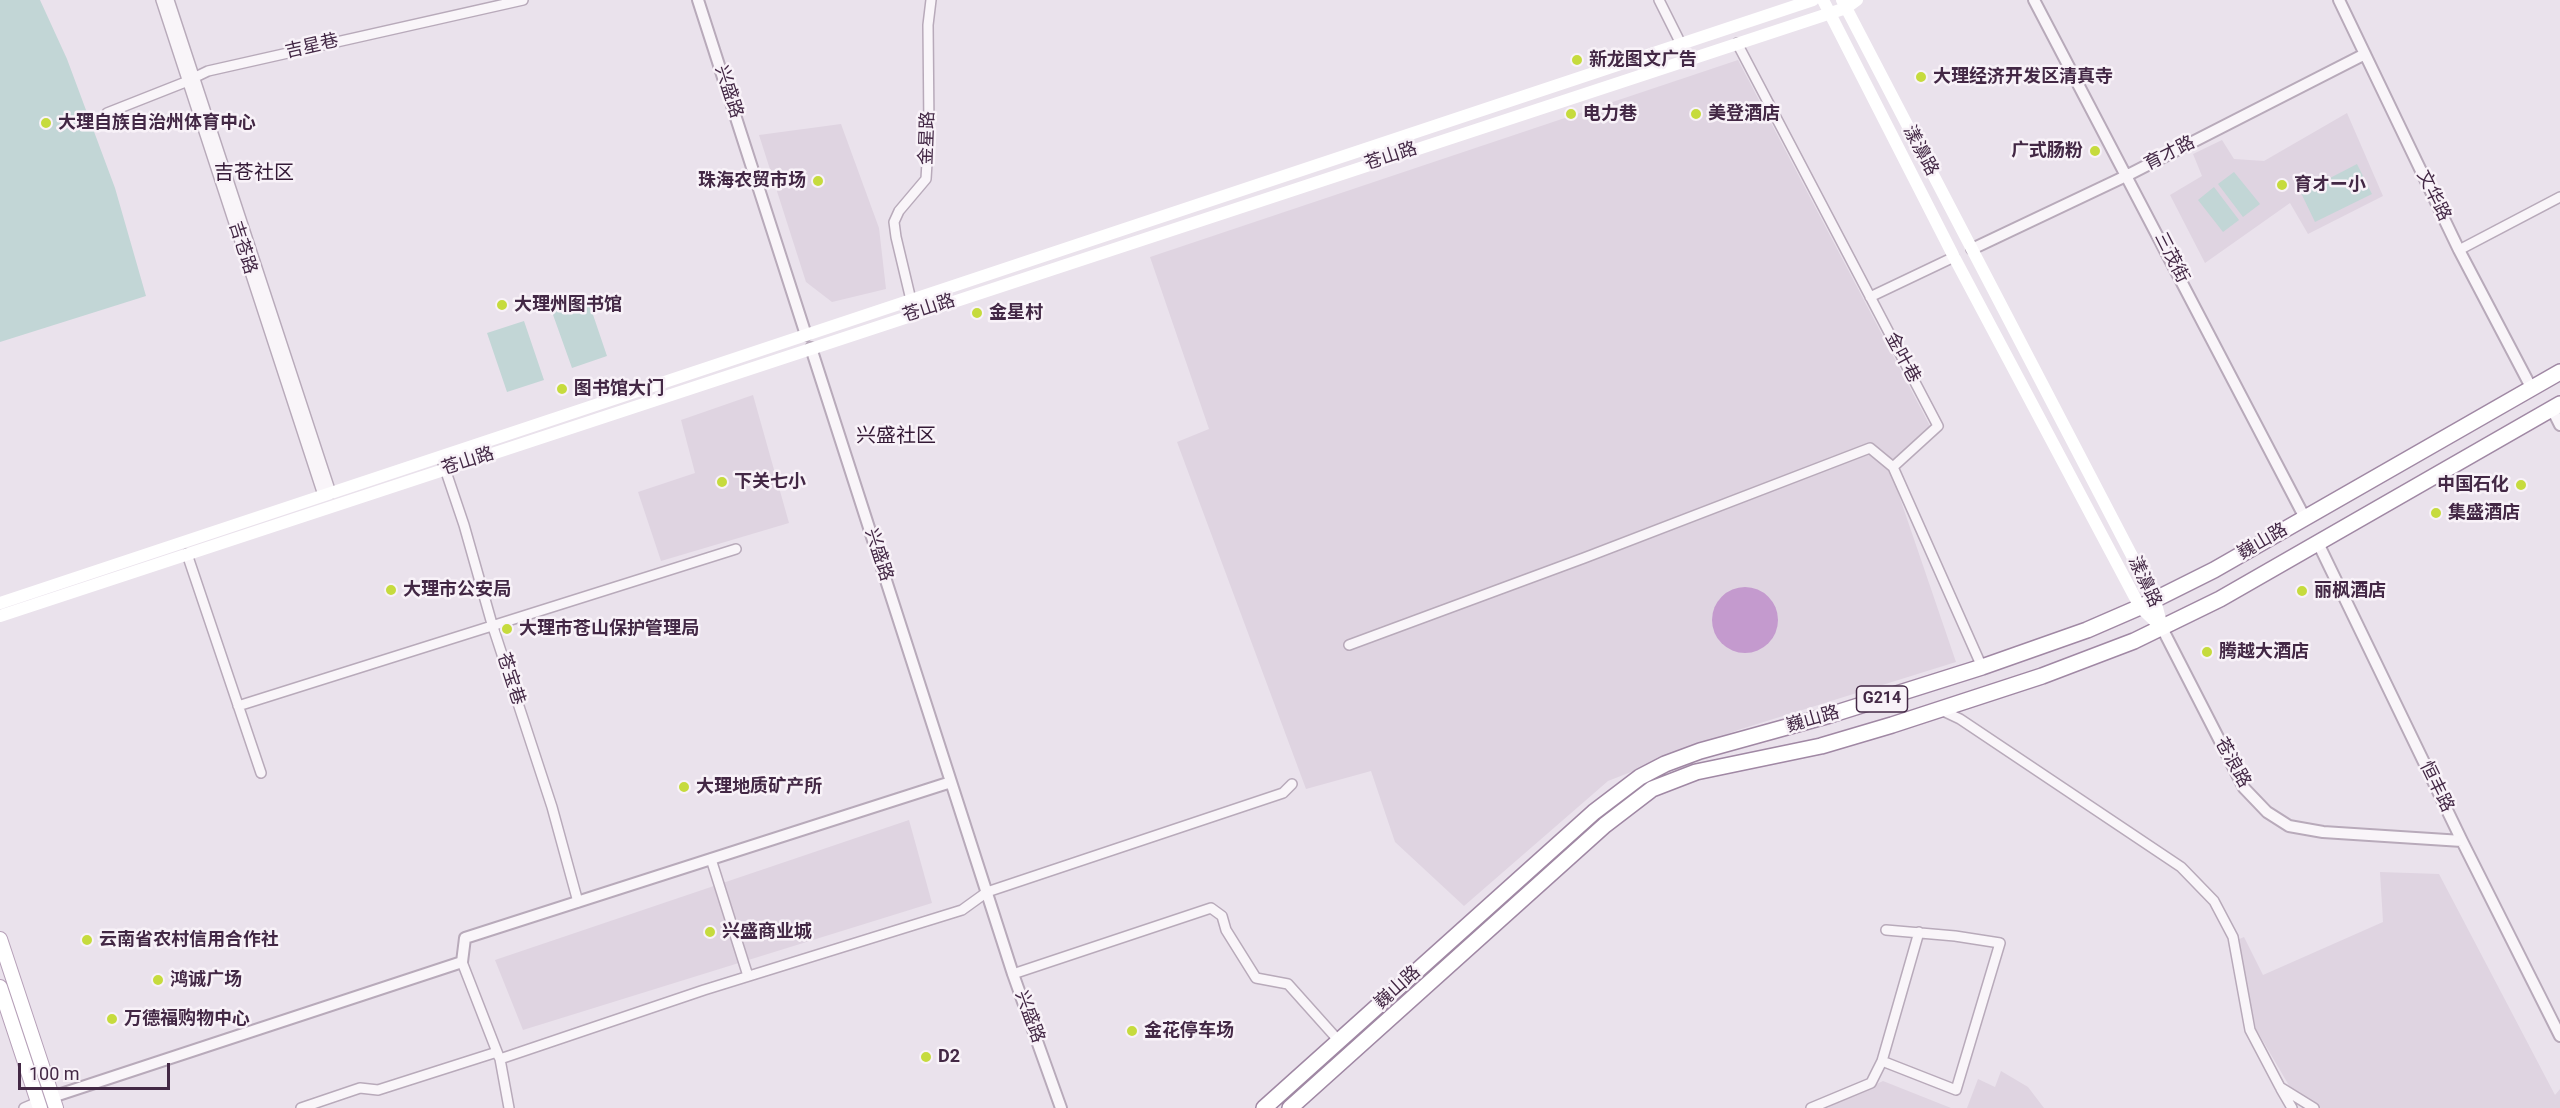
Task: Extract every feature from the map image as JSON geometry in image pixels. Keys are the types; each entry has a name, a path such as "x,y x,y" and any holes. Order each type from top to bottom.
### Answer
{"highway":[{"name":"巍山路","path":"1264,1108 1594,812 1632,782 1665,764 1714,747 1830,715 1982,667 2087,630 2140,608 2214,570 2560,372"},
{"name":"巍山路","path":"1290,1108 1605,825 1641,796 1672,780 1719,766 1821,746 1941,710 2079,663 2162,628 2220,599 2556,407"},
{"path":"1714,747 1719,766"},
{"path":"1632,782 1641,796"}],"main road":[{"name":"苍山路","path":"0,603 1813,0"},
{"name":"漾濞路","path":"1823,0 1954,257 2140,608 2162,628"},
{"name":"苍山路","path":"0,616 1737,43 1829,12 1857,0"},
{"name":"漾濞路","path":"1844,4 2155,600 2162,628"},
{"name":"兴盛路","path":"806,335 811,348"},
{"path":"0,939 54,1102"},
{"path":"0,987 39,1105"}],"street":[{"name":"吉苍路","path":"161,0 191,79"},
{"name":"吉苍路","path":"169,0 191,79 327,494"},
{"name":"吉星巷","path":"107,113 208,71 523,0"},
{"name":"兴盛路","path":"698,0 806,335"},
{"name":"金星路","path":"911,300 894,222 899,211 926,179 929,129 928,25 931,0"},
{"path":"1659,0 1681,44"},
{"name":"三茂街","path":"2034,0 2128,175 2305,518"},
{"name":"文华路","path":"2339,0 2458,249 2532,389"},
{"name":"金叶巷","path":"1737,43 1938,426 1893,466"},
{"name":"育才路","path":"1972,249 2128,175 2365,54"},
{"path":"2458,249 2560,197"},
{"path":"1870,297 1954,257"},
{"name":"兴盛路","path":"811,348 1013,974 1062,1108"},
{"path":"2556,407 2560,425"},
{"path":"1349,645 1870,448 1893,466 1982,667"},
{"name":"苍宝巷","path":"441,457 464,525 492,624 552,807 578,902"},
{"name":"恒丰路","path":"2318,543 2462,842 2558,1034"},
{"path":"238,706 492,624 736,549"},
{"path":"187,554 261,773"},
{"name":"苍浪路","path":"2162,628 2244,788 2267,812 2289,825 2323,832 2462,842"},
{"path":"1941,710 1960,719 2181,867 2214,901 2233,938 2250,1030 2292,1108"},
{"path":"508,1108 499,1057 462,962 465,938 951,782"},
{"path":"301,1108 360,1088 378,1090 499,1057 748,976 962,910 987,892 1283,793 1292,784"},
{"path":"711,859 748,976"},
{"path":"1013,974 1211,908 1222,916 1226,930 1256,978 1287,984 1339,1041"},
{"path":"1882,1061 1956,1090 2000,942 1886,930"},
{"path":"1812,1108 1871,1083 1882,1061 1919,932"},
{"path":"54,1102 462,962"},
{"path":"2280,1087 2314,1108"},
{"path":"24,1108 39,1105"}],"shaded area":[{"name":"大理自族自治州体育中心","path":"0,0 40,0 67,59 115,188 146,296 0,342"},
{"path":"1738,60 1930,426 1890,469 1956,662 1738,730 1608,781 1464,906 1395,842 1371,771 1306,789 1177,442 1209,429 1150,257"},
{"name":"育オー小","path":"2347,113 2383,196 2308,234 2290,203 2205,263 2170,195 2202,176 2193,154 2222,140 2234,159 2264,161"},
{"name":"珠海农贸市场","path":"841,124 879,228 886,289 832,302 806,282 759,135"},
{"path":"2357,164 2372,194 2315,222 2301,193"},
{"path":"2234,172 2260,204 2243,217 2218,184"},
{"path":"2214,187 2239,220 2223,232 2198,200"},
{"path":"588,300 607,356 572,368 552,312"},
{"path":"524,321 544,380 507,392 487,333"},
{"name":"下关七小","path":"753,395 789,523 661,561 638,492 695,473 681,420"},
{"path":"1745,587 1758,589 1773,602 1778,620 1776,633 1763,648 1745,653 1732,651 1717,638 1712,620 1714,607 1727,592"},
{"name":"兴盛商业城","path":"909,820 932,903 523,1030 495,960"},
{"path":"2380,872 2439,874 2555,1095 2560,1089 2560,1108 2314,1108 2291,1089 2256,1029 2237,940 2244,937 2263,975 2383,922"},
{"path":"2001,1071 2028,1087 2044,1108 1967,1108 1978,1079 1995,1087"},
{"path":"1883,1081 1951,1108 1827,1108"}],"place":[{"name":"新龙图文广告","path":"1577,60"},
{"name":"大理经济开发区清真寺","path":"1921,77"},
{"name":"电力巷","path":"1571,114"},
{"name":"美登酒店","path":"1696,114"},
{"name":"大理自族自治州体育中心","path":"46,123"},
{"name":"广式肠粉","path":"2095,151"},
{"name":"珠海农贸市场","path":"818,181"},
{"name":"育オー小","path":"2282,185"},
{"name":"大理州图书馆","path":"502,305"},
{"name":"金星村","path":"977,313"},
{"name":"图书馆大门","path":"562,389"},
{"name":"下关七小","path":"722,482"},
{"name":"中国石化","path":"2521,485"},
{"name":"集盛酒店","path":"2436,513"},
{"name":"大理市公安局","path":"391,590"},
{"name":"丽枫酒店","path":"2302,591"},
{"name":"大理市苍山保护管理局","path":"507,629"},
{"name":"腾越大酒店","path":"2207,652"},
{"name":"大理地质矿产所","path":"684,787"},
{"name":"兴盛商业城","path":"710,932"},
{"name":"云南省农村信用合作社","path":"87,940"},
{"name":"鸿诚广场","path":"158,980"},
{"name":"万德福购物中心","path":"112,1019"},
{"name":"金花停车场","path":"1132,1031"},
{"name":"D2","path":"926,1057"}],"district":[{"name":"吉苍社区","path":"254,174"},
{"name":"兴盛社区","path":"896,437"}]}
